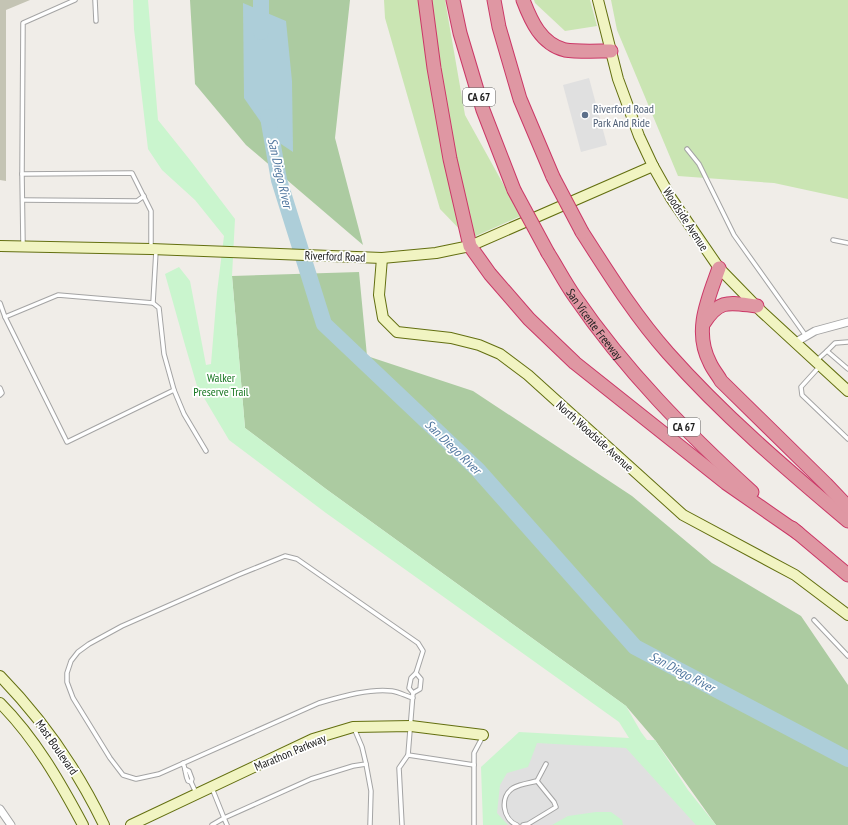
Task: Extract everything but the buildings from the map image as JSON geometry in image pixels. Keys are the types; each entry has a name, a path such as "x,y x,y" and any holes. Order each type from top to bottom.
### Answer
{"highway":[{"path":"425,0 434,68 450,159 470,246 490,274 529,319 575,363 726,483 798,533"},
{"name":"San Vicente Freeway","path":"453,0 460,33 483,110 514,190 548,253 575,297 615,351 646,388 716,460 848,575"},
{"path":"494,0 499,27 520,99 553,177 582,232 610,276 642,322 668,353 715,403 780,464 848,521"},
{"path":"523,0 539,33 549,43 565,50 611,51"},
{"path":"719,268 704,310 702,326 703,342 709,363 721,381 848,507"},
{"path":"702,326 712,311 725,303 757,306"}],"street":[{"name":"Woodside Avenue","path":"598,0 618,79 639,136 653,166 671,198 719,268 757,306 848,390"},
{"name":"Riverford Road","path":"0,246 154,249 382,258 436,253 470,246 653,166"},
{"name":"North Woodside Avenue","path":"382,258 379,294 383,318 397,332 451,338 479,345 500,354 528,375 683,515 795,576 848,615"},
{"path":"796,342 816,331 848,322"},
{"name":"Mast Boulevard","path":"0,676 24,700 66,755 104,825"},
{"name":"Mast Boulevard","path":"0,703 11,714 49,765 83,825"},
{"name":"Marathon Parkway","path":"131,825 313,739 353,727 411,726 483,735"},
{"path":"0,809 11,825"}],"lane":[{"path":"23,246 23,23 76,0"},
{"path":"95,0 96,21"},
{"path":"687,149 699,164 726,221 740,245 806,336"},
{"path":"22,174 132,173 151,211 154,249 153,303"},
{"path":"23,200 137,201 144,196"},
{"path":"833,240 848,243"},
{"path":"5,317 58,295 153,303 159,308 164,354 174,390 187,420 206,451"},
{"path":"0,303 5,317 67,442 174,390"},
{"path":"848,342 835,343 827,351 801,387 802,395 848,439"},
{"path":"827,351 848,369"},
{"path":"0,388 2,393 0,395"},
{"path":"402,825 399,768 408,755 413,698 413,693 409,688 411,678 416,673 423,651 418,643 297,559 285,556 122,626 89,644 78,652 71,661 67,673 67,682 73,698 110,758 123,775 136,779 159,774 318,703 373,691 393,691 413,698"},
{"path":"814,620 848,656"},
{"path":"413,693 420,690 421,680 416,673"},
{"path":"353,727 362,747 371,791 370,825"},
{"path":"474,825 474,753 483,735"},
{"path":"408,755 474,765"},
{"path":"183,763 185,769 189,771 192,779 191,782 196,794"},
{"path":"212,825 224,818 311,779 353,766 366,764"},
{"path":"517,825 512,823 505,813 505,798 508,792 513,788 537,781 546,764"},
{"path":"523,825 528,824 556,807 554,802 537,781"},
{"path":"211,787 227,825"}],"shaded area":[{"path":"0,0 30,0 6,10 6,181 0,180"},
{"name":"Riverford Road Park And Ride","path":"589,78 607,145 581,152 563,85"},
{"path":"537,743 626,748 696,825 623,825 622,820 611,812 596,812 568,816 552,825 508,825 497,813 500,785 507,773 528,767"}],"green space":[{"name":"Walker Preserve Trail","path":"133,0 148,0 158,120 235,219 232,276 245,428 326,489 626,706 647,740 655,740 688,790 716,825 483,825 481,767 519,732 629,738 619,722 326,513 229,440 197,386 165,274 179,267 190,281 206,365 211,364 217,292 224,236 195,200 162,170 148,149 134,29"},
{"path":"190,0 350,0 335,138 363,245 246,145 195,84"},
{"path":"384,0 445,0 465,115 521,216 469,239 440,209 385,18"},
{"path":"534,0 590,0 597,26 565,31 535,3"},
{"path":"611,0 848,0 848,199 774,183 678,176 617,30"},
{"path":"359,272 367,356 473,391 632,496 712,563 801,616 848,685 848,825 716,825 655,740 626,706 326,489 245,428 232,276"}],"water":[{"path":"243,3 286,21 292,81 293,152 272,138 244,98"}],"waterway":[{"name":"San Diego River","path":"261,0 261,32"},
{"name":"San Diego River","path":"268,117 279,180 324,324 478,470 635,647 848,759"}],"place":[{"name":"Riverford Road Park And Ride","path":"585,115"}]}
